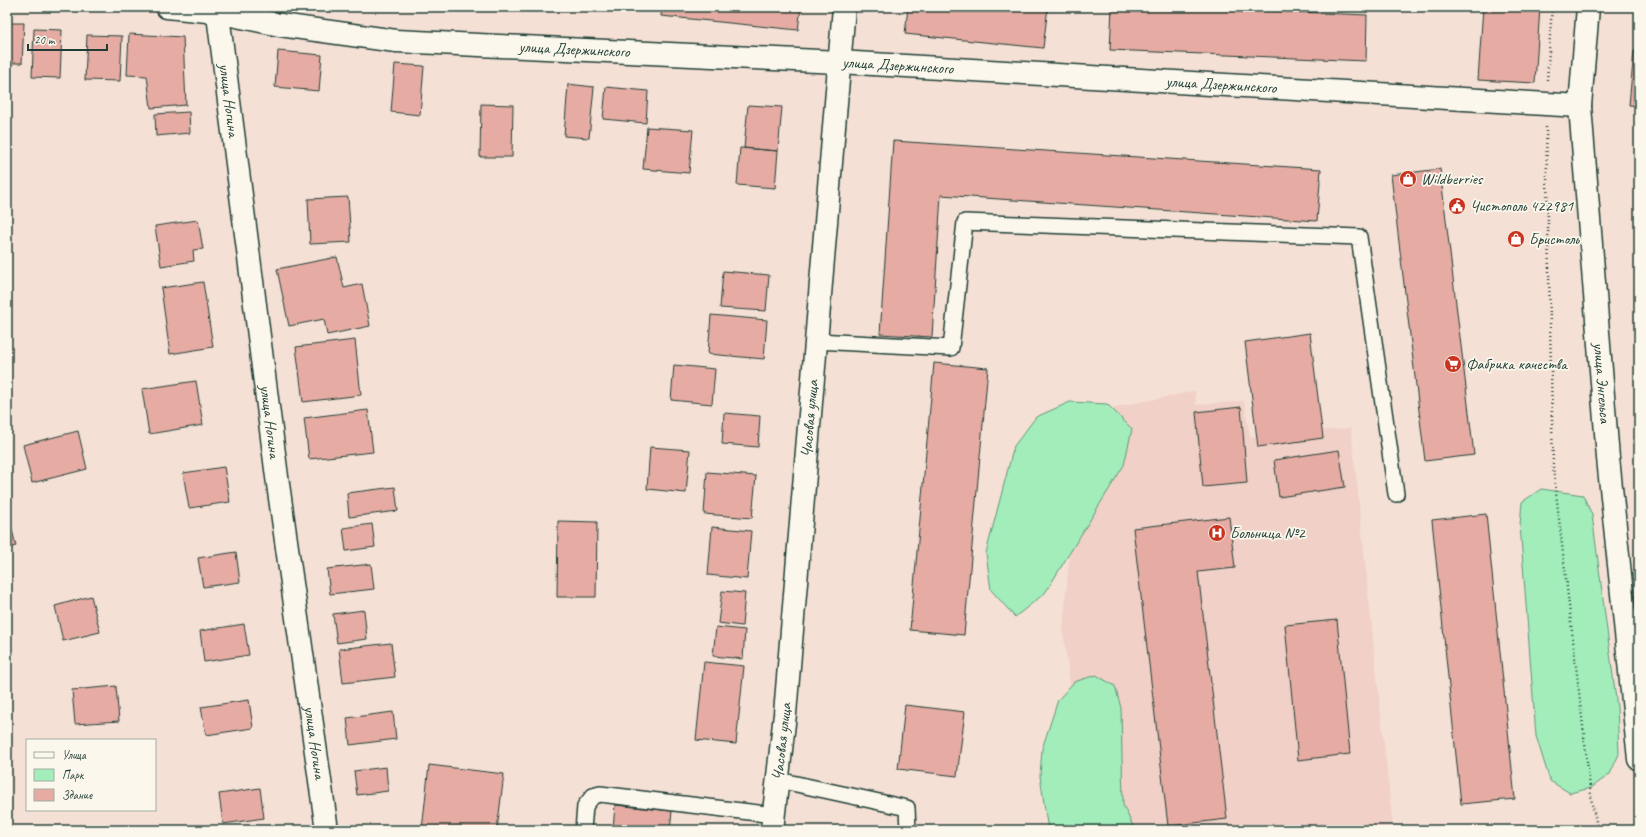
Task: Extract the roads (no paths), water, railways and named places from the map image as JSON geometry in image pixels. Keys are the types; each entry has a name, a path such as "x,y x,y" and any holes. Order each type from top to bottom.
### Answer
{"street":[{"name":"улица Дзержинского","path":"167,7 217,9 280,25 396,41 839,62 1580,106"},
{"name":"Часовая улица","path":"773,823 786,706 844,7"},
{"name":"улица Энгельса","path":"1588,7 1580,106 1608,458 1639,759"},
{"name":"улица Ногина","path":"217,9 276,469 327,830"}],"lane":[{"path":"816,341 951,348 965,222 1359,237 1396,494"},
{"path":"778,780 907,808 908,830"},
{"path":"583,830 585,806 593,796 600,794 773,823"}],"place":[{"name":"Wildberries","path":"1408,179"},
{"name":"Чистополь 422981","path":"1457,206"},
{"name":"Бристоль","path":"1516,239"},
{"name":"Фабрика качества","path":"1453,364"},
{"name":"Больница №2","path":"1217,533"}]}
